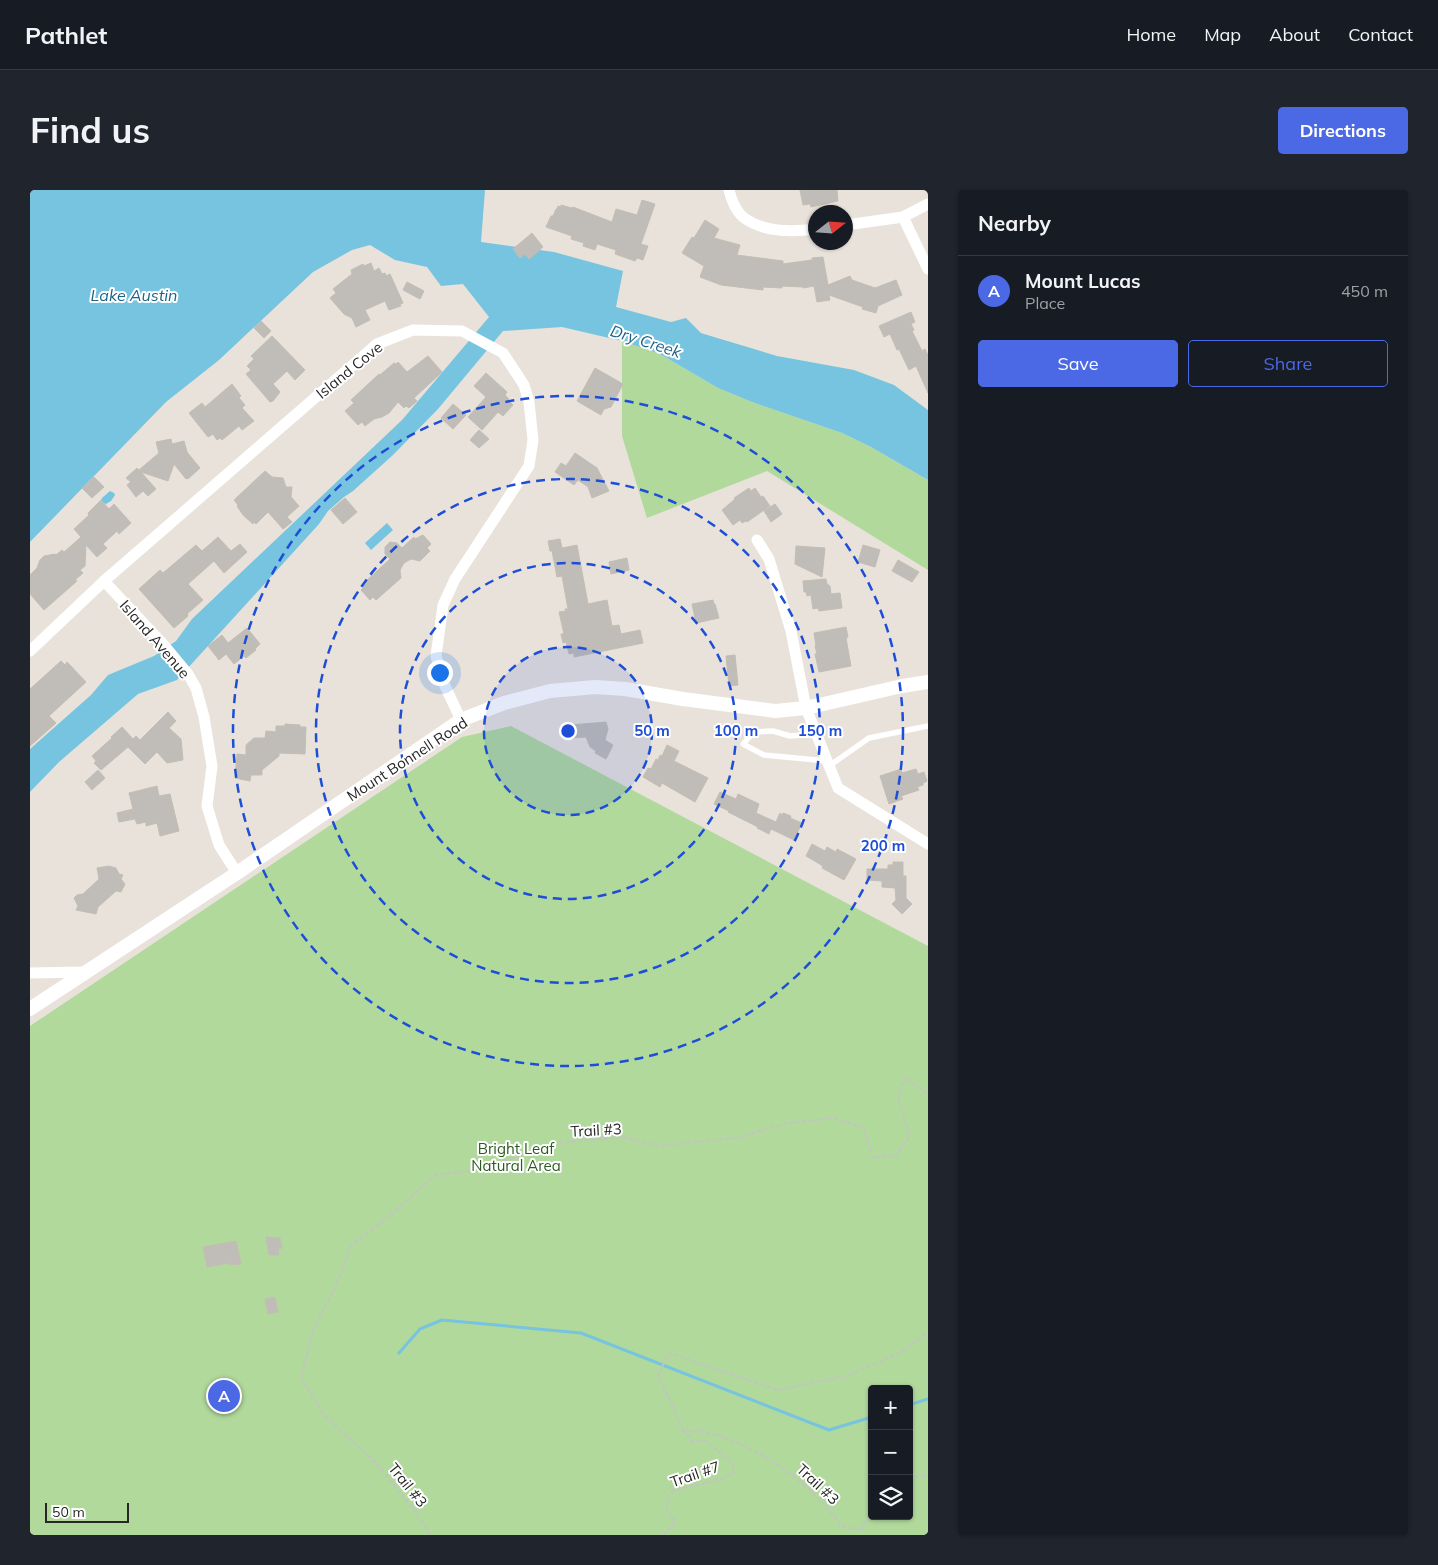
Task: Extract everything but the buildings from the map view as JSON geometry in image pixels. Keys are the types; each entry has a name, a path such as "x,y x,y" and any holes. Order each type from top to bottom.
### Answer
{"street":[{"path":"729,190 735,207 743,217 763,227 780,231 808,229"},
{"path":"853,224 903,217 928,204"},
{"path":"903,217 928,269"},
{"name":"Island Cove","path":"30,652 104,581 376,344 412,330 462,331 503,353 524,385 529,402 533,440 529,466 456,579 443,605 436,656 445,686 462,720"},
{"path":"757,540 769,559 791,631 806,708 838,788 928,844"},
{"name":"Island Avenue","path":"104,581 163,644 188,674 196,688 204,718 212,766 207,806 219,845 237,874"},
{"name":"Mount Bonnell Road","path":"30,1009 237,874 462,720 504,703 550,691 594,687 625,689 683,699 775,710 806,708 902,686 928,682"},
{"path":"30,973 85,972"}],"lane":[{"path":"816,734 790,736 773,731 754,732 743,744 764,755 828,763 869,738 928,726"}],"path":[{"name":"Trail #3","path":"430,1535 416,1512 376,1462 325,1416 301,1378 313,1330 335,1288 351,1246 393,1213 435,1175 479,1170 555,1143 622,1138 660,1146 741,1137 787,1123 834,1118 863,1127 873,1158 896,1155 910,1136 898,1098 904,1077 928,1094"},
{"path":"682,1430 658,1374 670,1353 778,1390 849,1375 900,1353 928,1332"},
{"name":"Trail #3","path":"682,1430 708,1433 745,1446 789,1472 832,1511 841,1526 860,1530 868,1517"},
{"name":"Trail #7","path":"663,1535 676,1522 667,1511 668,1496 674,1490 712,1482 734,1473 733,1464 712,1445 703,1440 692,1442 682,1430"},
{"path":"913,1478 928,1474"}],"green space":[{"path":"622,341 660,354 718,388 752,402 842,433 871,447 928,480 928,570 767,471 647,518 622,436"},
{"name":"Bright Leaf Natural Area","path":"511,726 928,946 928,1535 30,1535 30,1026 462,737"}],"water":[{"name":"Lake Austin","path":"30,190 485,190 481,242 554,252 623,271 616,307 671,322 686,318 701,333 777,356 854,370 894,385 928,410 928,480 871,447 842,433 752,402 718,388 660,354 622,341 562,327 503,331 438,409 393,455 328,511 319,524 177,680 138,694 59,762 30,792 30,749 91,695 108,675 154,656 176,641 192,619 402,420 489,317 463,284 441,286 427,267 395,260 370,245 352,250 313,272 219,360 166,402 30,542"},
{"path":"110,491 115,495 111,501 106,504 100,502 102,498"},
{"path":"387,523 393,530 371,550 365,543"}],"waterway":[{"path":"399,1353 420,1329 442,1320 581,1333 829,1430 868,1418"},
{"path":"913,1404 928,1399"}],"place":[{"name":"Mount Lucas","path":"224,1396"}],"water label":[{"name":"Dry Creek","path":"646,341"}]}
